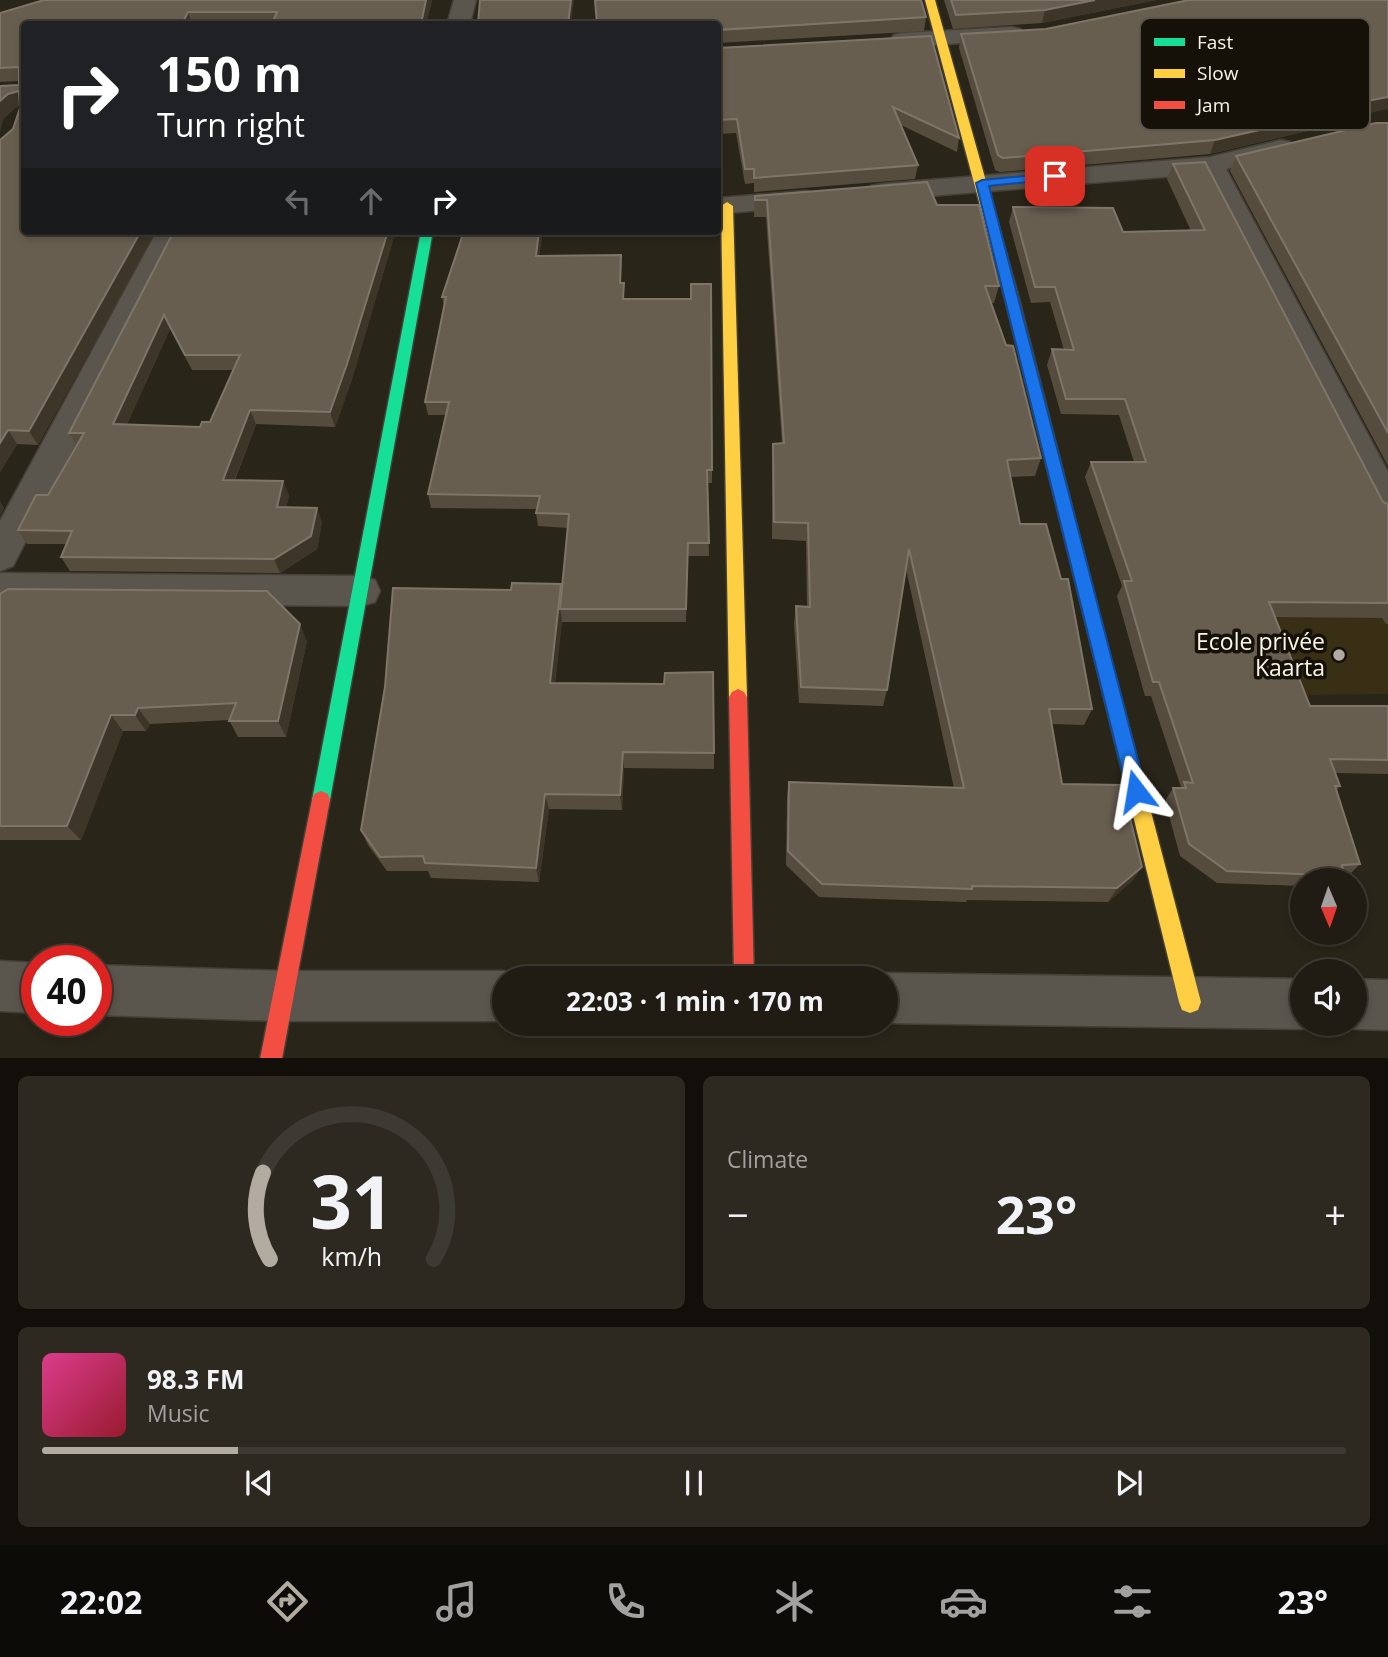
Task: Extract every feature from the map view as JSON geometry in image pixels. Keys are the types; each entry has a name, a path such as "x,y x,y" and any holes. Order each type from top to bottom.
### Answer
{"street":[{"path":"460,21 465,0"},
{"path":"930,0 982,183 1190,1002"},
{"path":"885,42 1029,33"},
{"path":"744,966 722,206 1152,167 1210,165 1312,141"},
{"path":"1210,165 1388,506"},
{"path":"0,556 169,235"},
{"path":"271,1058 361,590 425,235"},
{"path":"0,588 361,590"},
{"path":"0,986 21,987"},
{"path":"112,991 283,996 492,996"},
{"path":"898,999 1290,1004"}],"shaded area":[{"name":"Ecole privée Kaarta","path":"1388,615 1388,694 1304,695 1275,617"}],"building":[{"path":"44,0 426,0 422,21 273,21 277,12 188,12 184,21 21,21 21,235 139,235 29,431 8,430 0,443 0,140 13,129 20,108 19,91 8,94 0,101 0,86 19,85 19,67 0,68 0,13"},
{"path":"480,0 571,0 568,21 478,21"},
{"path":"595,0 921,0 926,17 721,30 721,21 597,21"},
{"path":"951,0 1095,0 1045,10 956,15"},
{"path":"1189,0 1388,0 1388,97 1370,100 1370,18 1140,18 1140,130 1259,130 1215,140 1003,158 998,155 961,34 1046,29"},
{"path":"931,36 959,138 893,107 918,165 754,178 754,169 745,169 737,119 721,120 721,48"},
{"path":"1388,123 1388,433 1236,156 1346,130 1370,130 1370,124"},
{"path":"1205,162 1383,502 1388,504 1388,603 1269,602 1310,706 1388,706 1388,760 1330,759 1340,786 1335,786 1360,864 1342,865 1343,868 1290,868 1290,874 1227,871 1189,844 1173,788 1186,788 1184,782 1193,783 1159,682 1153,682 1124,581 1132,581 1091,462 1146,462 1125,399 1066,399 1052,349 1074,350 1055,287 1035,287 1013,207 1113,208 1123,232 1205,230 1173,164"},
{"path":"927,182 937,205 979,205 999,286 985,286 1006,345 1013,346 1041,458 1007,460 1020,524 1046,524 1061,579 1068,579 1092,709 1049,709 1062,784 1122,785 1142,867 1117,888 972,886 972,889 822,884 788,851 789,782 964,788 909,549 887,690 801,687 796,606 810,607 808,523 774,522 773,444 784,443 767,200 755,200 755,196"},
{"path":"172,235 387,235 330,412 250,410 223,480 283,481 277,507 317,508 311,536 274,559 61,557 72,531 18,530 36,495 48,495 84,433 69,433","holes":["164,315 185,355 240,355 210,422 202,422 200,427 113,424"]},
{"path":"463,235 539,235 536,256 621,255 620,283 624,283 623,299 691,299 691,284 711,284 712,470 707,470 709,543 688,543 686,609 560,609 569,514 536,513 540,496 428,494 449,402 425,402 446,297 442,297"},
{"path":"512,583 561,584 550,683 664,684 665,673 713,672 714,753 623,752 620,795 545,794 536,868 425,863 423,856 380,857 361,830 385,687 393,588 511,590"},
{"path":"8,589 267,591 300,624 278,721 229,721 236,703 138,708 135,715 111,715 67,826 0,826 0,594"}],"traffic: fast":[{"path":"321,800 426,235"}],"traffic: slow":[{"path":"930,0 1011,295"},
{"path":"727,206 738,697"},
{"path":"1096,633 1190,1002"}],"traffic: jam":[{"path":"1011,295 1096,633"},
{"path":"738,697 744,966"},
{"path":"271,1058 321,800"}],"place":[{"name":"Ecole privée Kaarta","path":"1339,655"}],"route":[{"path":"1055,176 982,183 1136,791"}]}
